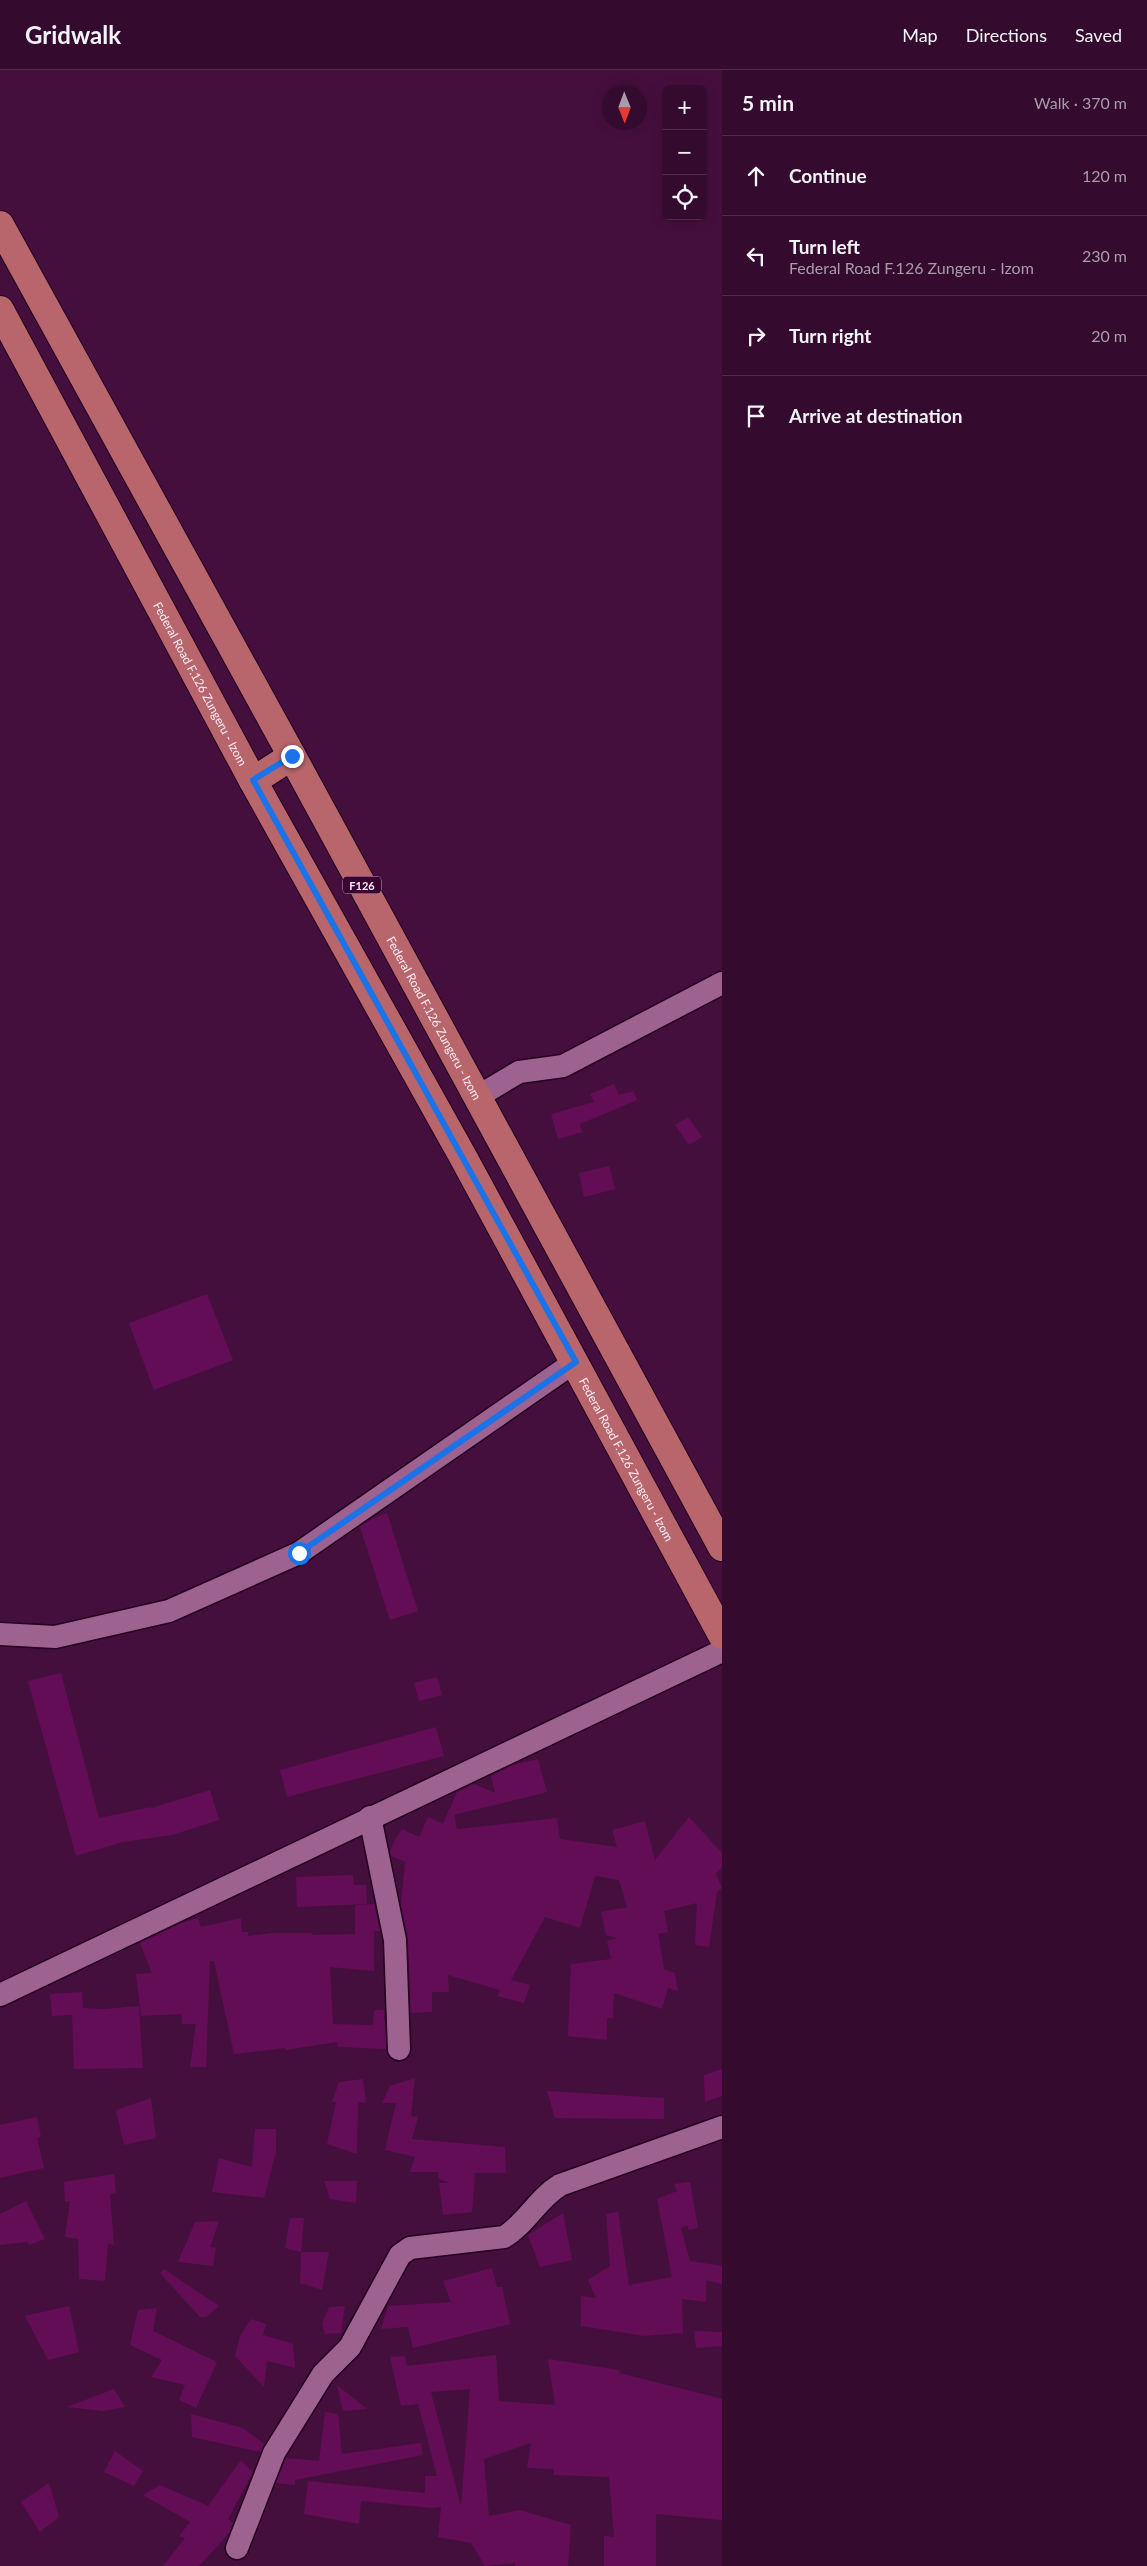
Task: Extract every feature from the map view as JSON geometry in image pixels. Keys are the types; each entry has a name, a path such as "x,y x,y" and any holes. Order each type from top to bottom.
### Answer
{"main road":[{"name":"Federal Road F.126 Zungeru - Izom","path":"0,225 292,756 722,1547"},
{"name":"Federal Road F.126 Zungeru - Izom","path":"0,310 253,780 576,1362 722,1635"},
{"path":"253,780 292,756"}],"street":[{"path":"477,1097 519,1072 563,1066 722,983"},
{"path":"0,1634 55,1637 168,1611 299,1553 576,1362"},
{"path":"0,1995 370,1817 722,1651"},
{"path":"370,1817 395,1940 399,2049"},
{"path":"237,2548 274,2453 323,2374 350,2347 400,2256 410,2248 504,2237 514,2231 545,2194 560,2185 722,2126"}],"building":[{"path":"614,1084 619,1095 634,1091 637,1100 580,1124 582,1132 558,1139 551,1114 594,1102 590,1094"},
{"path":"688,1117 702,1137 689,1145 675,1125"},
{"path":"609,1166 615,1189 584,1197 579,1173"},
{"path":"207,1294 233,1360 154,1390 129,1323"},
{"path":"387,1513 418,1611 390,1620 360,1527 372,1519"},
{"path":"61,1673 99,1818 151,1808 210,1790 219,1820 172,1835 123,1842 76,1856 28,1681"},
{"path":"437,1677 442,1695 419,1701 414,1683"},
{"path":"436,1727 444,1756 287,1797 280,1770"},
{"path":"538,1759 547,1792 454,1815 457,1829 557,1818 560,1839 617,1847 612,1830 645,1821 655,1860 689,1817 722,1853 722,1867 716,1874 722,1888 717,1892 709,1947 695,1945 697,1903 664,1911 668,1932 658,1934 664,1969 675,1973 678,1991 668,1988 662,2009 614,1993 613,2018 607,2018 607,2040 568,2036 571,1964 611,1959 607,1941 616,1938 606,1935 601,1912 627,1907 619,1880 595,1876 580,1928 545,1917 511,1980 530,1985 524,2003 498,1996 500,1990 448,1975 449,1992 432,1992 432,2012 411,2013 408,1939 401,1904 405,1862 391,1856 390,1851 395,1840 402,1829 419,1837 428,1817 443,1824 457,1792 474,1784 495,1793 491,1776 513,1765"},
{"path":"353,1875 354,1885 366,1885 367,1904 297,1907 296,1877"},
{"path":"374,1904 380,1931 374,1931 374,1971 330,1967 333,2024 373,2025 374,2010 384,2010 386,2049 338,2047 337,2042 285,2050 285,2048 234,2054 214,1961 210,1961 206,2067 190,2067 196,2024 182,2024 182,2014 141,2016 136,1974 152,1973 140,1943 182,1923 198,1918 201,1927 241,1918 242,1932 248,1932 248,1936 273,1933 312,1933 312,1935 355,1934 355,1905"},
{"path":"82,1992 83,2008 103,2009 139,2006 143,2068 74,2069 72,2015 52,2016 50,1994"},
{"path":"722,2069 722,2096 705,2102 704,2075"},
{"path":"415,2078 411,2116 418,2117 412,2139 505,2147 506,2173 475,2173 472,2212 443,2215 439,2183 450,2183 439,2179 438,2172 410,2172 415,2157 385,2150 396,2103 382,2103 390,2086"},
{"path":"363,2079 366,2103 358,2102 357,2154 327,2144 336,2102 332,2102 339,2082"},
{"path":"547,2091 664,2098 664,2119 555,2118"},
{"path":"151,2098 156,2138 124,2145 116,2110"},
{"path":"37,2117 41,2137 37,2138 44,2168 0,2178 0,2125"},
{"path":"255,2129 276,2129 276,2152 264,2198 212,2192 219,2158 252,2167"},
{"path":"114,2174 116,2193 110,2194 114,2245 108,2244 105,2281 79,2279 78,2239 65,2237 70,2201 65,2202 64,2182"},
{"path":"324,2181 357,2181 356,2203 330,2199"},
{"path":"690,2182 698,2228 689,2230 687,2225 681,2228 690,2261 722,2266 722,2284 706,2280 706,2302 682,2299 683,2333 644,2336 581,2326 581,2296 596,2298 588,2280 610,2266 606,2214 618,2212 629,2285 672,2277 657,2199 677,2191 674,2184"},
{"path":"26,2201 45,2239 29,2245 27,2242 0,2245 0,2214"},
{"path":"563,2213 572,2260 540,2267 528,2235"},
{"path":"290,2218 304,2218 301,2252 285,2248"},
{"path":"219,2221 210,2247 216,2248 213,2266 178,2262 195,2222"},
{"path":"301,2252 329,2252 322,2290 300,2283"},
{"path":"492,2268 497,2287 502,2287 510,2324 413,2348 408,2327 381,2329 388,2306 451,2302 443,2281"},
{"path":"164,2269 219,2306 206,2317 200,2317 160,2273"},
{"path":"69,2306 79,2352 48,2360 25,2316"},
{"path":"345,2306 341,2333 325,2334 322,2324 329,2307"},
{"path":"157,2308 153,2331 217,2362 196,2408 179,2400 185,2385 151,2377 162,2360 130,2345 138,2310"},
{"path":"251,2319 266,2324 263,2335 293,2344 295,2368 267,2361 264,2387 235,2356 240,2336"},
{"path":"694,2331 722,2332 722,2346 696,2348"},
{"path":"496,2355 499,2401 555,2405 548,2359 620,2370 619,2373 722,2399 722,2520 656,2514 656,2566 604,2566 604,2536 614,2537 609,2477 554,2475 554,2469 527,2468 531,2443 484,2459 489,2516 520,2510 571,2525 568,2566 515,2566 515,2563 485,2566 471,2543 438,2537 441,2507 432,2508 361,2501 359,2524 304,2514 308,2481 425,2493 425,2476 437,2476 418,2404 401,2406 390,2357 405,2356 407,2366","holes":["470,2389 461,2506 431,2392"]},
{"path":"337,2385 367,2409 343,2411"},
{"path":"114,2389 125,2407 103,2411 67,2407"},
{"path":"325,2412 338,2414 342,2454 421,2443 423,2455 295,2480 295,2485 276,2483 286,2458 319,2461"},
{"path":"191,2414 243,2428 264,2444 260,2452 192,2437"},
{"path":"115,2451 143,2471 134,2486 104,2472"},
{"path":"241,2460 253,2472 228,2519 233,2523 229,2533 199,2566 163,2566 185,2538 179,2536 190,2522 143,2495 160,2485 208,2506"},
{"path":"49,2483 59,2517 40,2532 21,2502"}],"route":[{"path":"292,756 253,780 576,1362 299,1553"}]}
